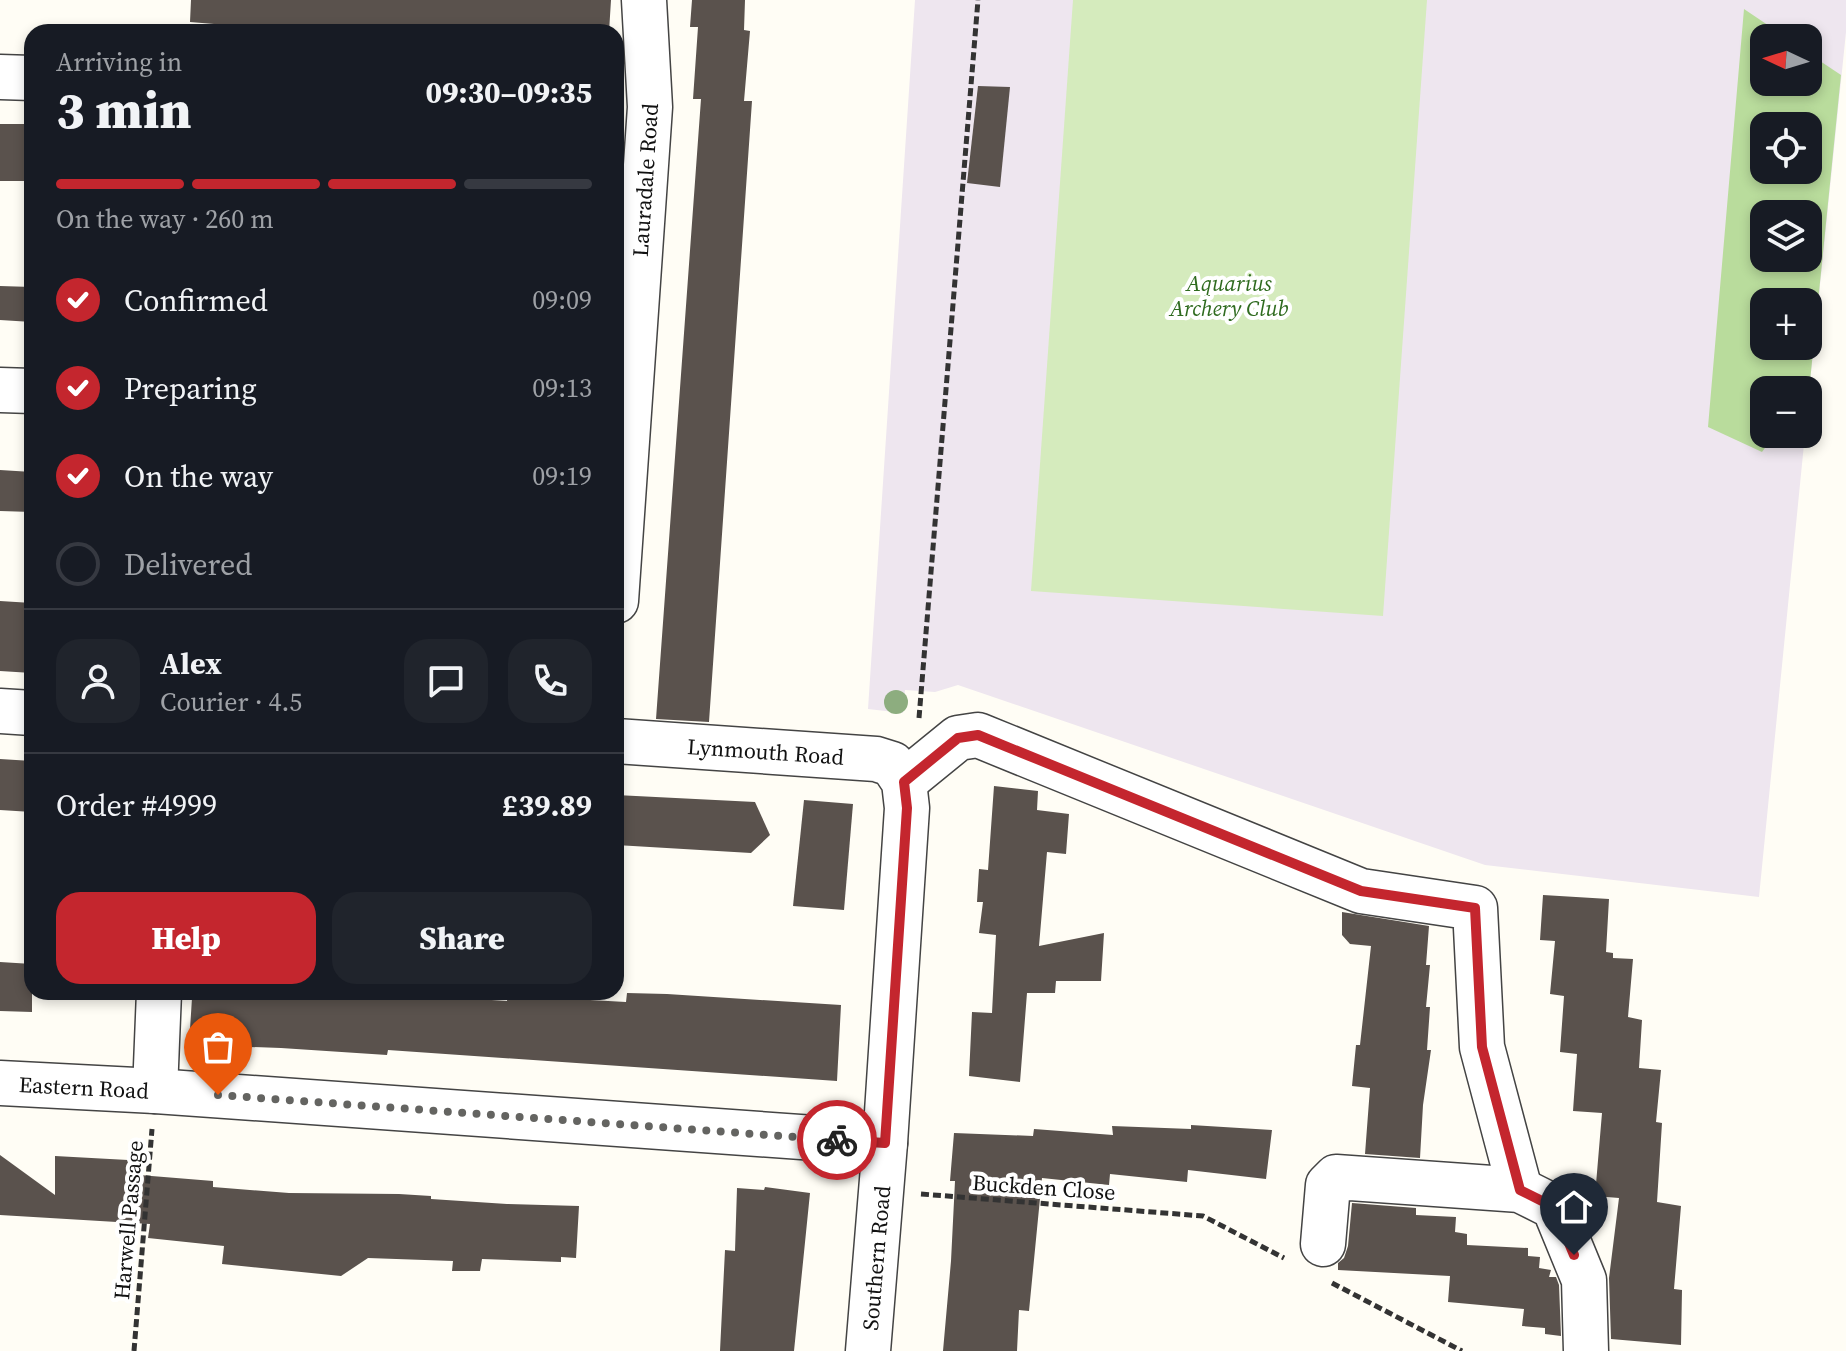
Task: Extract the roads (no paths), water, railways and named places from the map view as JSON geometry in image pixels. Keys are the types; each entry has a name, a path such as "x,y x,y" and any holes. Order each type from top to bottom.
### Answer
{"street":[{"name":"Lauradale Road","path":"624,368 633,106 644,0"},
{"path":"0,77 24,78"},
{"path":"0,390 24,391"},
{"path":"0,711 24,712"},
{"path":"898,773 958,738 978,735 1361,891 1475,908 1482,1047 1520,1190"},
{"name":"Lynmouth Road","path":"624,742 845,756 898,773"},
{"name":"Southern Road","path":"868,1351 907,808 898,773"},
{"path":"155,1091 159,1000"},
{"name":"Eastern Road","path":"0,1083 155,1091 885,1143"},
{"path":"1323,1244 1328,1185 1336,1177 1520,1190 1554,1207 1584,1280 1586,1351"}],"park label":[{"name":"Aquarius Archery Club","path":"1229,296"}]}
